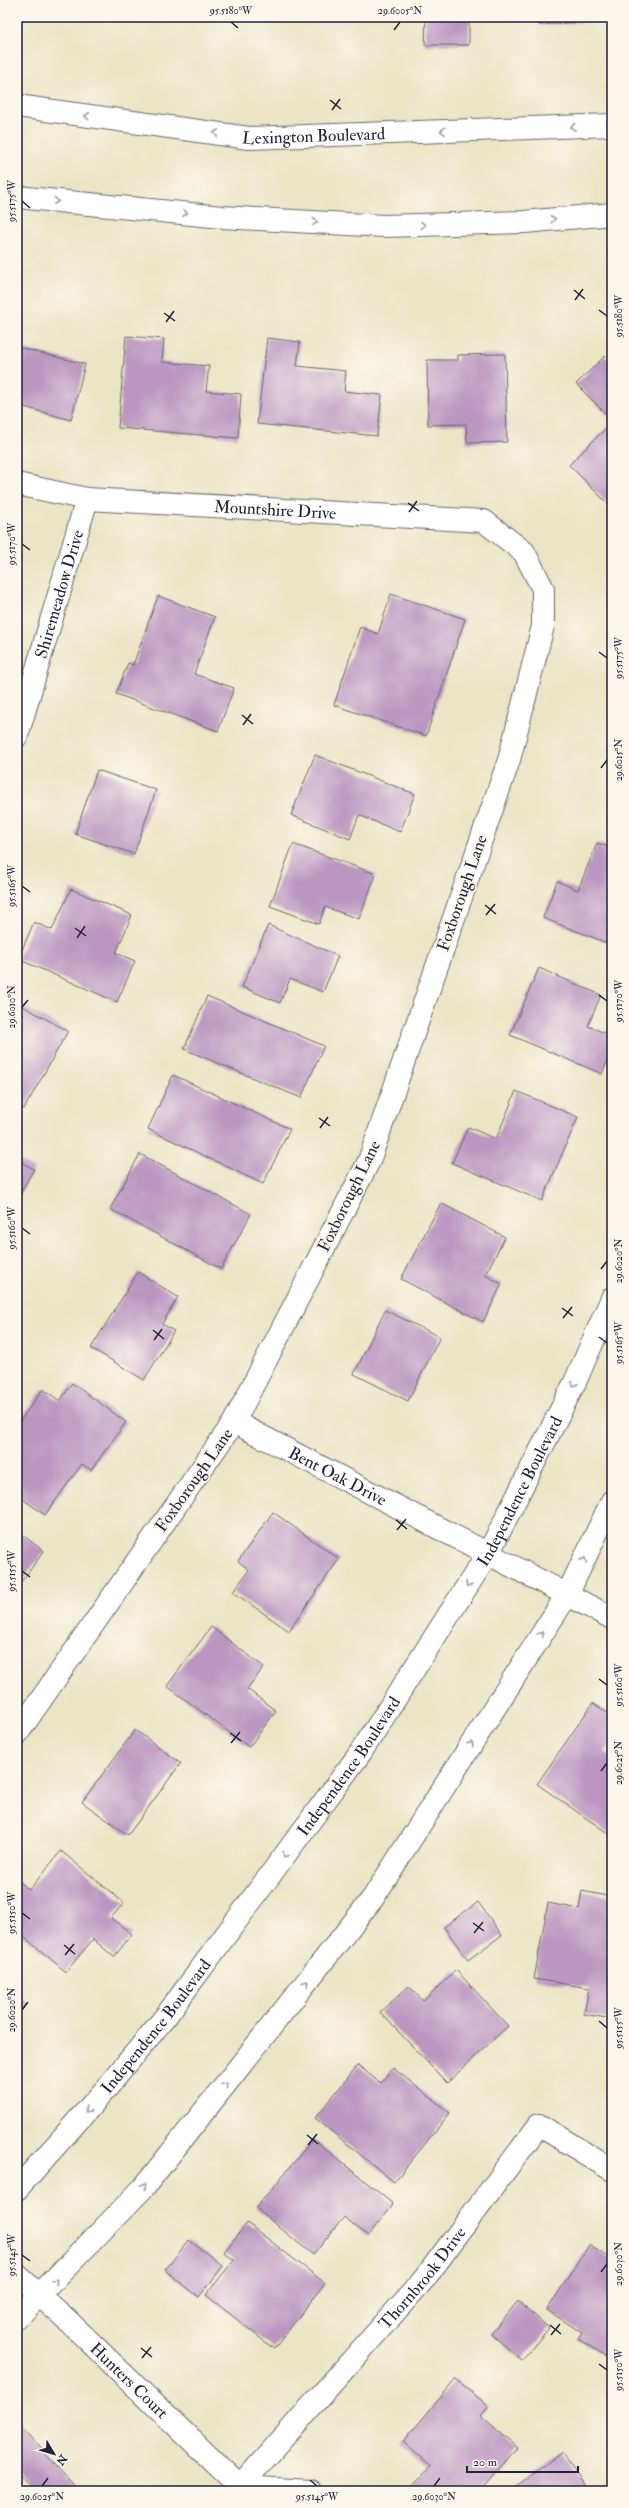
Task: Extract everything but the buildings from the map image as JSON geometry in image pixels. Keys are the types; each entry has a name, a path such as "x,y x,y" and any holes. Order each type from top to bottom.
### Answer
{"street":[{"name":"Lexington Boulevard","path":"17,106 249,138 612,125"},
{"path":"17,197 222,217 384,226 524,222 612,214"},
{"name":"Mountshire Drive","path":"17,484 87,499 484,521 524,552"},
{"name":"Shiremeadow Drive","path":"17,736 87,499"},
{"name":"Foxborough Lane","path":"17,1734 234,1422 369,1161 509,760 543,626 543,589 524,552"},
{"name":"Independence Boulevard","path":"17,2189 105,2090 166,2016 361,1752 489,1552 575,1382 612,1298"},
{"name":"Bent Oak Drive","path":"234,1422 489,1552 612,1618"},
{"path":"17,2318 40,2296 144,2187 373,1898 567,1595 612,1502"},
{"name":"Thornbrook Drive","path":"238,2490 424,2278 539,2125 612,2170"},
{"name":"Hunters Court","path":"17,2275 65,2318 238,2490"},
{"path":"238,2490 311,2491"}]}
